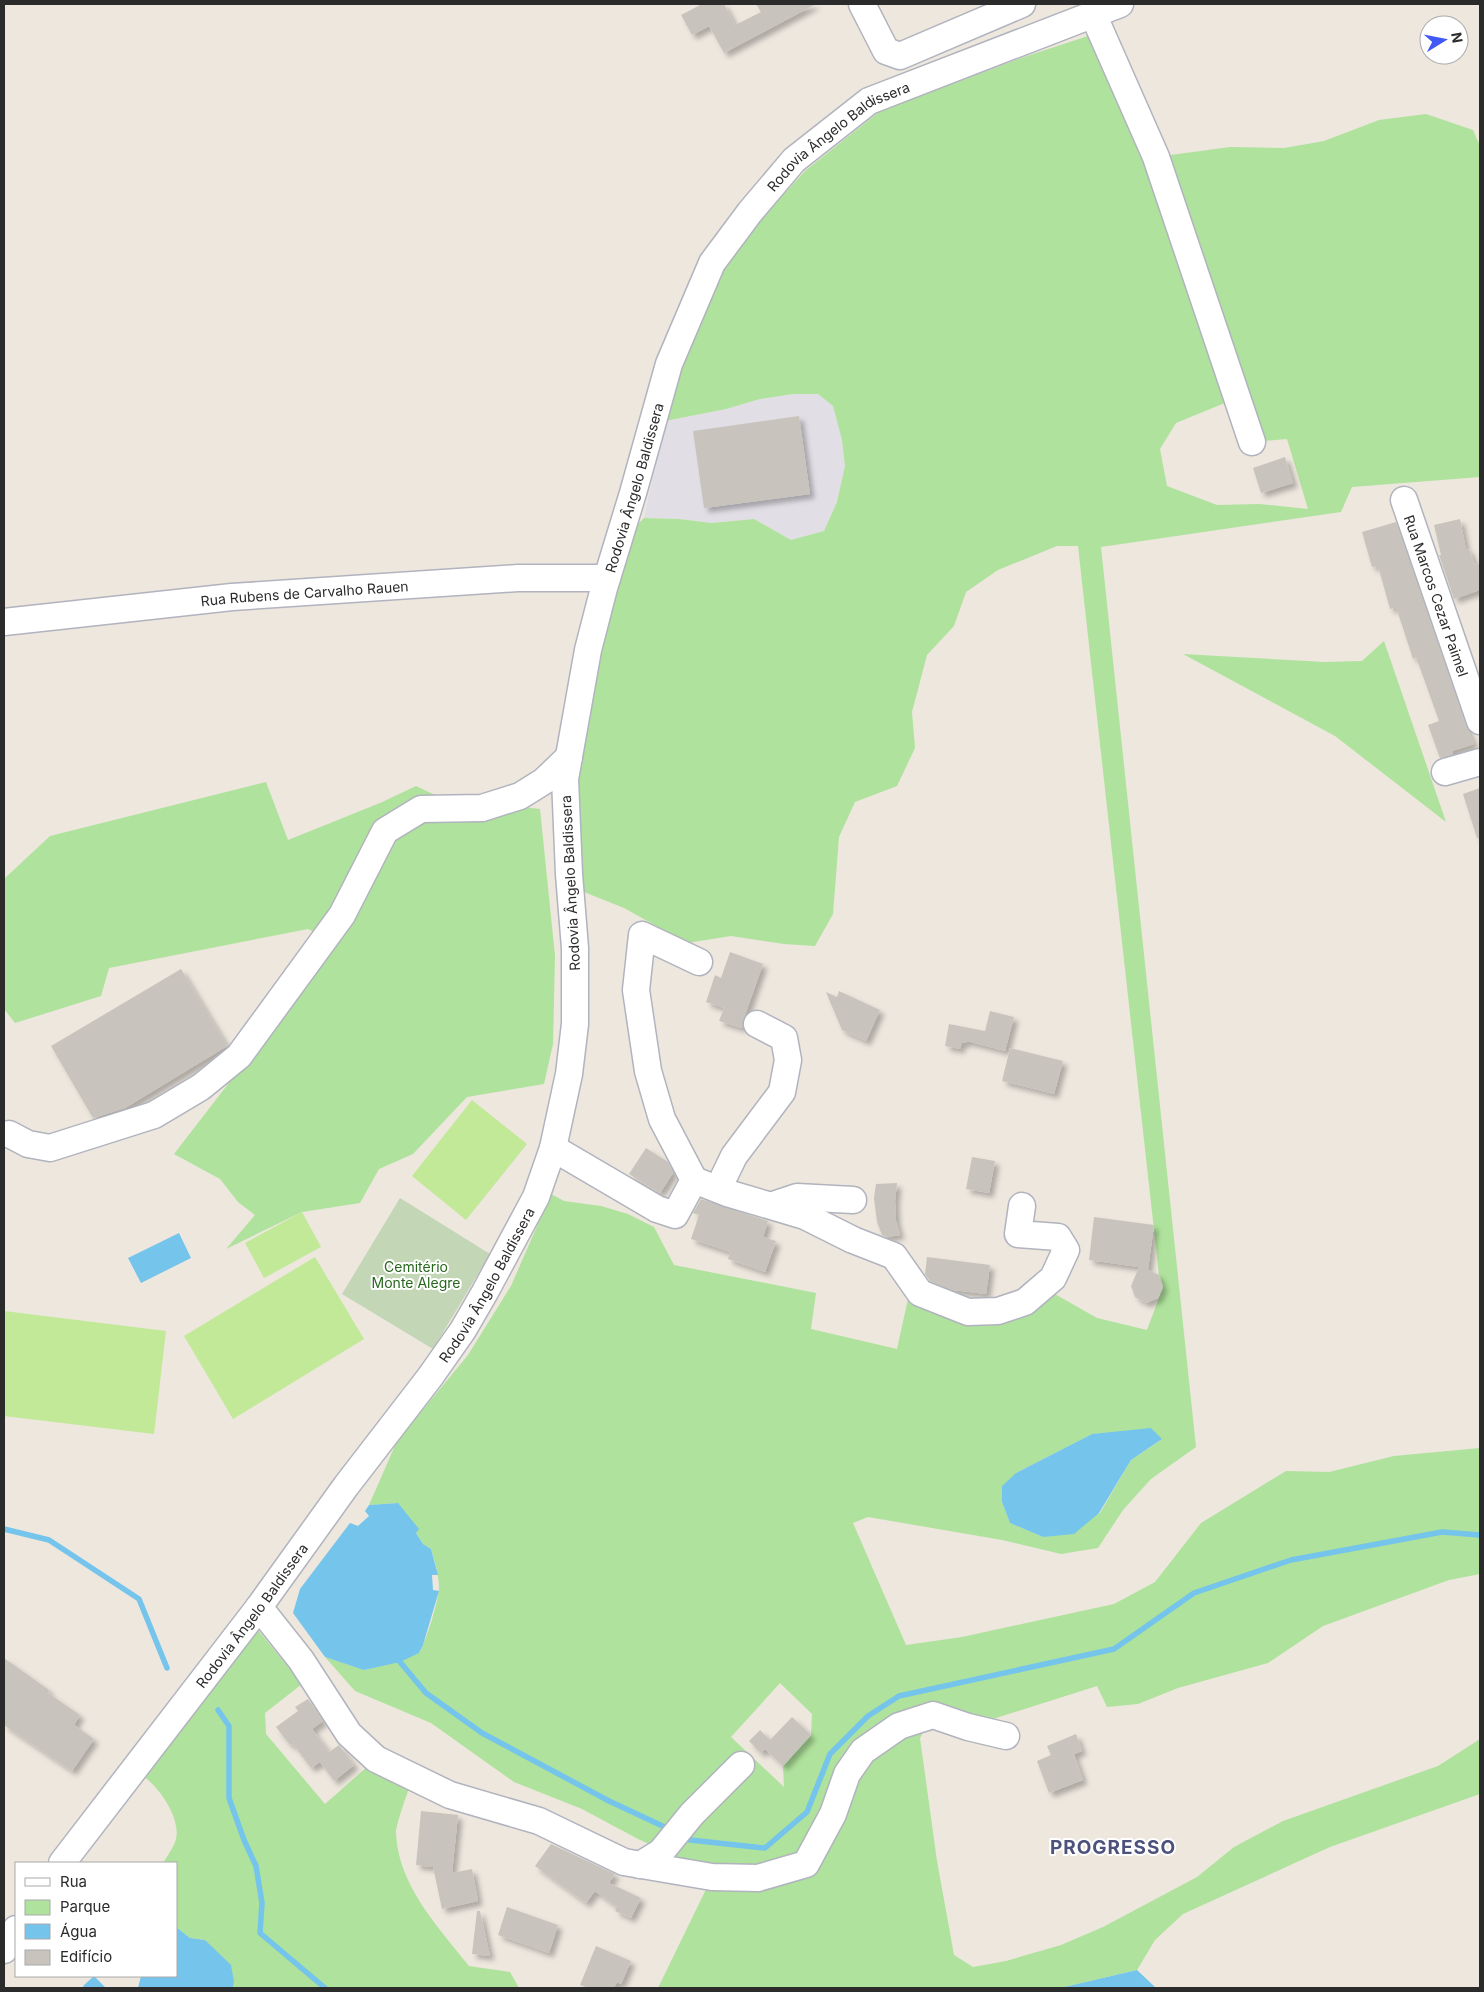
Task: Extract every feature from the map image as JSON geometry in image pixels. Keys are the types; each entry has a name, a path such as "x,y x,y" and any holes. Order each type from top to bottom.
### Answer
{"street":[{"path":"862,4 886,51 900,56 1022,4"},
{"name":"Rodovia Ângelo Baldissera","path":"63,1862 259,1607 346,1486 430,1377 463,1330 505,1259 536,1196 553,1148 569,1074 575,1024 575,948 569,874 565,779 588,650 606,578 633,493 669,364 712,263 750,212 794,160 869,101 1059,15 1093,14 1120,4"},
{"path":"1093,14 1156,157 1252,442"},
{"name":"Rua Marcos Cezar Paimel","path":"1404,500 1480,721"},
{"name":"Rua Rubens de Carvalho Rauen","path":"4,622 232,597 518,578 606,578"},
{"path":"9,1134 28,1144 50,1148 154,1115 201,1088 239,1056 342,915 385,831 421,809 482,808 520,796 544,782 569,757"},
{"path":"1445,772 1480,762"},
{"path":"699,962 642,935 636,990 648,1071 662,1119 694,1180 805,1216 853,1240 894,1256 920,1293 968,1312 998,1311 1024,1302 1054,1278 1066,1250 1058,1237 1018,1234 1022,1206"},
{"path":"718,1189 734,1156 782,1092 788,1060 784,1038 757,1024"},
{"path":"553,1148 657,1209 675,1215 694,1180"},
{"path":"770,1206 797,1197 853,1200"},
{"path":"259,1607 301,1660 349,1734 376,1759 450,1795 539,1821 624,1862 640,1865 712,1877 758,1878 806,1864 833,1814 847,1774 863,1751 899,1726 932,1716 968,1728 1006,1736"},
{"path":"640,1865 661,1852 692,1814 741,1764"},
{"path":"4,1950 15,1931"}],"shaded area":[{"path":"793,394 818,394 833,406 842,440 845,466 837,502 824,531 791,540 754,519 712,523 679,519 644,518 665,421 726,409 760,399"}],"green space":[{"path":"1100,32 1156,157 1230,147 1284,148 1324,141 1379,120 1426,114 1473,130 1480,146 1480,477 1352,487 1341,512 1101,547 1196,1447 1151,1479 1123,1510 1098,1548 1061,1554 1002,1540 868,1517 853,1523 906,1645 962,1637 1114,1604 1155,1582 1201,1523 1286,1471 1329,1472 1394,1456 1480,1448 1480,1574 1449,1580 1323,1626 1268,1663 1178,1688 1138,1704 1107,1707 1097,1686 968,1727 932,1716 920,1738 937,1861 954,1955 973,1967 1006,1961 1061,1945 1103,1927 1197,1877 1234,1847 1283,1821 1438,1766 1480,1739 1480,1794 1330,1847 1183,1914 1155,1940 1137,1970 1060,1988 658,1988 712,1877 705,1869 638,1839 582,1809 514,1782 431,1723 355,1691 325,1657 365,1670 419,1653 422,1647 434,1612 439,1588 438,1573 431,1549 423,1544 398,1503 369,1505 397,1441 468,1355 511,1286 551,1194 564,1201 601,1206 628,1214 654,1227 674,1265 816,1293 811,1329 897,1349 908,1299 966,1321 1053,1293 1097,1318 1147,1330 1163,1287 1159,1275 1078,546 1057,546 998,570 966,592 954,626 927,655 912,712 915,748 897,786 855,802 839,837 833,914 815,946 784,944 731,936 687,943 624,908 584,892 580,876 578,778 602,633 634,528 644,518 679,519 712,523 754,519 791,540 824,531 837,502 845,466 842,440 833,406 818,394 793,394 760,399 726,409 665,421 668,403 723,270 759,221 805,171 879,112 1024,57","holes":["1237,398 1252,442 1287,439 1308,509 1259,504 1217,505 1167,486 1160,449 1176,423","1119,1433 1161,1440 1131,1460 1100,1513 1043,1537 1010,1523 1002,1502 1016,1473 1092,1434","780,1683 812,1714 811,1735 783,1766 784,1787 731,1737"]},
{"path":"1384,641 1446,822 1335,736 1183,654 1325,662 1362,661"},
{"path":"266,782 288,840 380,803 416,786 452,803 486,803 540,809 555,956 553,1044 544,1084 467,1097 413,1154 379,1169 360,1203 302,1212 226,1249 255,1215 238,1202 220,1179 174,1154 225,1088 331,940 308,929 109,968 101,996 15,1023 4,1009 4,879 50,836"},
{"path":"472,1100 527,1144 466,1220 412,1176"},
{"name":"Cemitério Monte Alegre","path":"400,1198 490,1254 433,1349 342,1294"},
{"path":"302,1212 321,1247 264,1278 245,1243"},
{"path":"315,1257 364,1339 233,1419 184,1336"},
{"path":"4,1311 166,1331 154,1434 4,1416"},
{"path":"257,1629 302,1684 265,1713 266,1734 325,1804 376,1759 413,1777 400,1814 396,1833 398,1852 412,1888 433,1920 469,1966 510,1972 519,1988 233,1988 234,1982 217,1954 205,1940 190,1938 178,1929 178,1862 164,1862 176,1839 175,1822 162,1795 143,1776"}],"water":[{"path":"179,1233 191,1258 141,1283 128,1258"},
{"path":"1151,1428 1162,1439 1131,1460 1099,1513 1074,1534 1043,1537 1010,1523 1002,1502 1002,1486 1016,1473 1092,1434"},
{"path":"398,1503 419,1529 416,1533 423,1544 431,1549 438,1575 432,1575 433,1590 439,1591 423,1645 419,1653 400,1662 364,1670 325,1657 293,1613 300,1589 350,1523 358,1526 369,1516 365,1511 369,1505"},
{"path":"178,1929 190,1938 205,1940 231,1965 234,1982 233,1988 138,1988 141,1977 178,1977"},
{"path":"1137,1970 1156,1988 1060,1988"},
{"path":"95,1977 106,1988 85,1988 83,1986"}],"building":[{"path":"702,4 724,4 735,25 761,12 756,4 816,4 724,53 709,26 692,35 681,15"},
{"path":"799,416 810,494 704,508 693,431"},
{"path":"1285,457 1293,483 1261,493 1253,468"},
{"path":"1460,519 1466,550 1469,549 1475,565 1480,563 1480,590 1454,599 1439,555 1441,555 1434,525"},
{"path":"1396,522 1466,726 1474,744 1452,751 1453,754 1440,758 1428,725 1439,721 1416,657 1413,659 1396,607 1390,609 1378,566 1372,567 1362,532"},
{"path":"1480,788 1480,838 1477,838 1463,794"},
{"path":"730,952 763,964 742,1028 719,1021 724,1008 706,1002 715,975 721,978"},
{"path":"181,969 227,1046 125,1108 93,1118 51,1046"},
{"path":"839,991 880,1010 866,1041 842,1030 826,992 837,997"},
{"path":"990,1011 1014,1017 1005,1051 967,1041 966,1043 962,1042 960,1049 945,1046 949,1024 985,1031"},
{"path":"1010,1048 1063,1061 1054,1094 1002,1081"},
{"path":"646,1148 668,1162 673,1173 660,1193 629,1174"},
{"path":"972,1157 995,1161 989,1193 966,1189"},
{"path":"897,1183 895,1201 896,1221 900,1235 887,1237 882,1235 877,1222 874,1198 876,1184"},
{"path":"701,1199 768,1221 763,1237 776,1241 765,1272 728,1259 730,1252 691,1239 699,1215 693,1213"},
{"path":"1094,1217 1154,1225 1148,1269 1144,1268 1159,1275 1163,1287 1158,1298 1146,1303 1135,1297 1131,1286 1139,1267 1089,1260"},
{"path":"927,1257 990,1265 986,1294 953,1290 930,1281 925,1274"},
{"path":"4,1658 49,1690 48,1693 80,1715 74,1725 94,1739 72,1771 4,1725"},
{"path":"308,1699 323,1721 312,1729 329,1752 339,1745 354,1765 334,1781 320,1762 311,1768 293,1744 290,1745 276,1727 298,1711 295,1707"},
{"path":"792,1717 811,1735 783,1766 765,1749 761,1753 749,1741 760,1730 770,1740"},
{"path":"1076,1734 1082,1751 1074,1754 1083,1780 1049,1793 1037,1761 1051,1755 1047,1746"},
{"path":"421,1811 458,1815 452,1873 472,1869 478,1901 442,1909 433,1867 416,1865"},
{"path":"551,1844 615,1874 609,1883 641,1898 631,1918 615,1911 617,1907 595,1891 586,1903 535,1866"},
{"path":"507,1907 558,1925 549,1953 498,1935"},
{"path":"477,1911 480,1911 490,1956 472,1954"},
{"path":"596,1946 631,1961 621,1984 617,1982 614,1988 589,1988 580,1985"}],"waterway":[{"path":"4,1529 49,1540 139,1599 167,1668"},
{"path":"682,1836 690,1840 765,1848 807,1812 830,1754 868,1716 899,1696 1114,1649 1194,1593 1291,1560 1442,1532 1480,1535"},
{"path":"400,1662 426,1693 482,1733 609,1801 669,1829"},
{"path":"218,1710 229,1726 229,1798 244,1840 256,1866 262,1903 260,1933 325,1988"}],"district":[{"name":"PROGRESSO","path":"1113,1847"}]}
